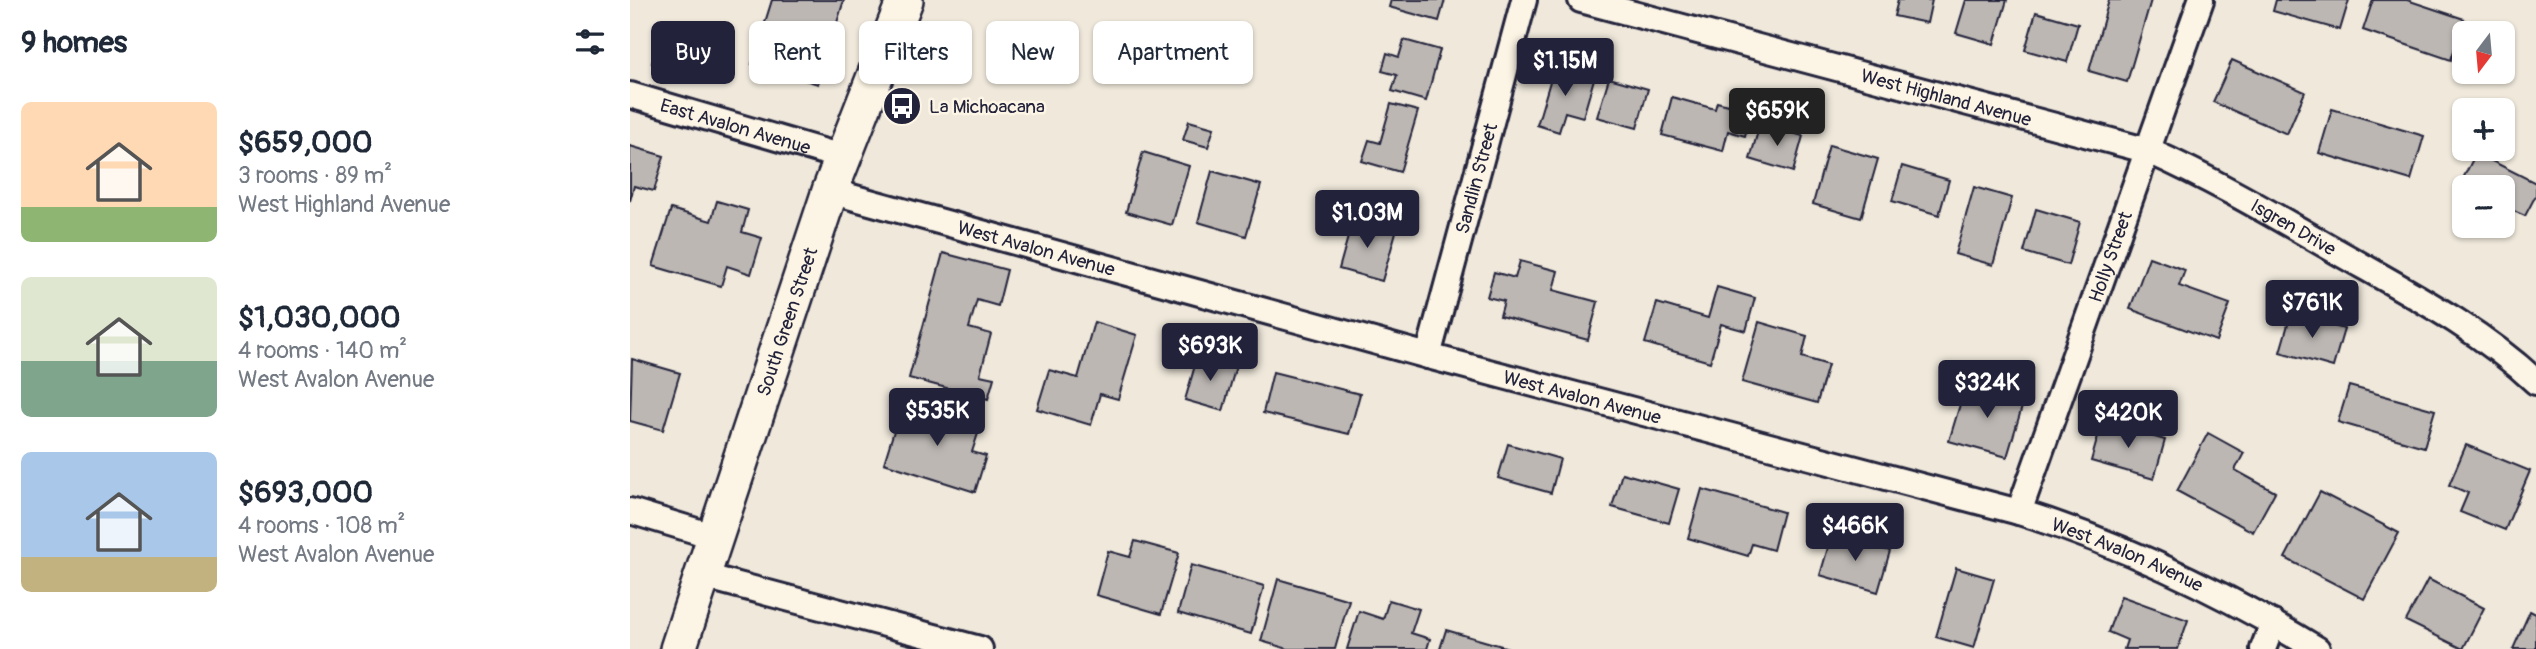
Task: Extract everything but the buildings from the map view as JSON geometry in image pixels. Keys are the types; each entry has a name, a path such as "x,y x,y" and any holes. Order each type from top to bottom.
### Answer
{"street":[{"name":"South Green Street","path":"678,649 830,191 905,0"},
{"name":"Sandlin Street","path":"1428,356 1524,0"},
{"name":"West Highland Avenue","path":"1581,0 2149,151"},
{"name":"Holly Street","path":"2019,512 2201,0"},
{"name":"East Avalon Avenue","path":"630,95 842,157"},
{"name":"Isgren Drive","path":"2149,151 2211,180 2447,313 2496,348 2536,382"},
{"name":"West Avalon Avenue","path":"830,191 1428,356 2019,512 2142,557 2273,623 2316,649"},
{"path":"630,511 716,537"},
{"path":"704,576 980,649"},
{"path":"2263,649 2273,623"}],"place":[{"name":"La Michoacana","path":"902,106"}]}
